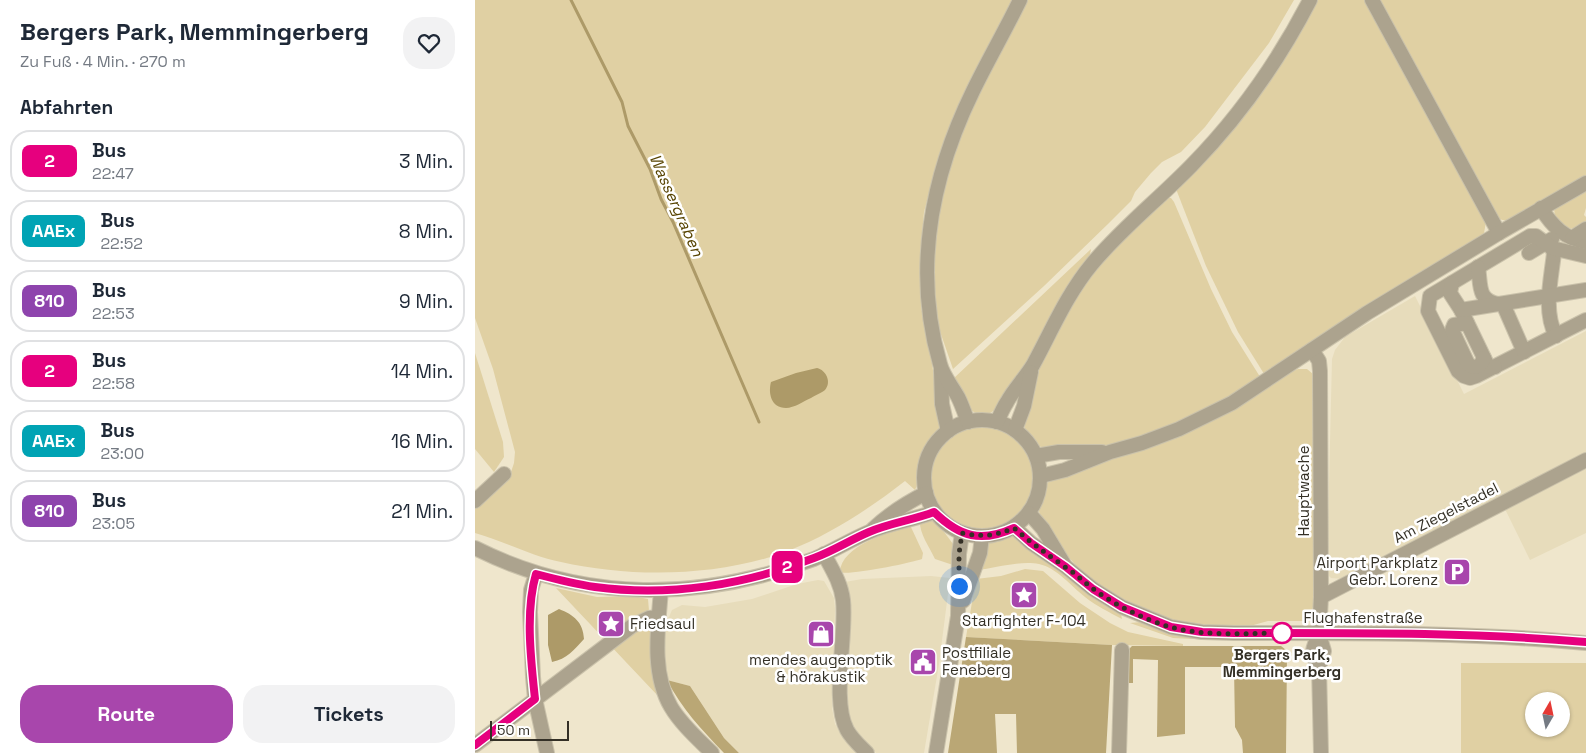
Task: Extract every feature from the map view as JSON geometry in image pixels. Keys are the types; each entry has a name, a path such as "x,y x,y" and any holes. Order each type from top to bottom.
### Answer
{"street":[{"path":"968,422 941,366 931,328 927,249 937,188 956,130 972,92 1020,0"},
{"path":"997,422 1007,401 1032,366 1080,279 1112,242 1208,148 1261,80 1310,0"},
{"path":"1372,0 1499,233"},
{"path":"1041,476 1065,470 1110,452 1142,443 1202,420 1232,404 1367,313 1586,183"},
{"path":"1541,208 1549,221 1566,235 1586,242"},
{"path":"1529,253 1549,245 1566,235 1586,229"},
{"path":"1586,256 1549,245 1536,236 1530,236 1430,296 1428,311 1458,371 1463,376 1470,378 1495,368 1586,320"},
{"path":"1549,245 1554,253 1548,311 1556,336"},
{"path":"1478,267 1483,297 1487,302 1500,304"},
{"path":"1452,283 1450,293 1464,316 1484,358 1490,367 1495,368"},
{"path":"1464,316 1500,304 1586,290"},
{"path":"1500,304 1524,352"},
{"name":"Hauptwache","path":"1312,350 1319,361 1320,371 1321,597 1319,634 1324,651 1319,667 1321,753"},
{"path":"941,366 942,404 948,430"},
{"path":"1015,430 1024,406 1032,366"},
{"path":"983,420 997,422 1015,430 1025,439 1036,456 1041,476 1039,491 1029,513 1014,528 995,535 983,536 962,533 945,523 934,512 926,493 924,474 926,462 939,438 948,430 968,422 983,420"},
{"path":"1036,456 1059,452 1110,452"},
{"name":"Am Ziegelstadel","path":"1321,597 1586,460"},
{"path":"475,501 504,474"},
{"path":"870,531 887,516 909,501 926,493"},
{"path":"475,548 536,574 594,587 661,590 700,588 759,576 824,554 870,531 917,519 934,512"},
{"name":"Flughafenstraße","path":"1029,513 1043,529 1066,567"},
{"name":"Flughafenstraße","path":"1014,528 1093,589 1122,607 1171,627 1202,632 1500,636 1586,642"},
{"path":"936,753 958,616 959,554 962,533"},
{"path":"958,616 980,553 983,536"},
{"path":"824,554 837,577 843,602 841,716 847,730 867,753"},
{"path":"536,574 531,590 530,612 535,699 547,753"},
{"path":"661,590 659,671 666,697 671,708 680,719 712,753"},
{"path":"475,745 631,626 649,618 659,617"},
{"path":"1119,753 1122,650"}],"shaded area":[{"path":"475,0 1012,0 965,93 938,159 924,212 920,256 921,307 931,356 941,428 933,436 921,456 915,490 905,481 849,520 804,544 761,560 705,570 646,572 588,567 550,559 475,533 475,507 511,472 515,452 493,369 475,318"},
{"path":"1026,0 1294,0 1269,43 1205,127 1181,152 1162,162 1135,192 1131,201 1108,224 1044,286 953,369 934,314 932,250 944,183 976,94"},
{"path":"1316,0 1367,0 1486,222 1484,233 1481,237 1266,377 1238,332 1206,266 1176,189"},
{"path":"1377,0 1586,0 1586,177 1513,219 1503,220 1495,216"},
{"path":"1586,189 1584,215 1586,217 1586,225 1572,229 1566,227 1555,218 1554,207"},
{"path":"1166,198 1171,198 1174,202 1211,289 1232,332 1262,380 1179,423 1134,439 1091,448 1045,448 1038,446 1025,429 1024,421 1030,390 1044,352 1074,295 1113,247"},
{"path":"1091,249 1089,259 1075,286 1052,319 1018,380 1005,399 999,407 990,413 978,414 973,411 964,402 953,379"},
{"path":"1415,296 1464,394 1586,331 1586,454 1344,579 1331,578 1327,570 1332,359 1335,350 1345,337"},
{"path":"475,353 503,442 504,457 494,472 475,449"},
{"path":"817,368 823,371 828,380 824,391 789,408 781,407 774,403 770,395 771,382"},
{"path":"1298,369 1307,369 1313,374 1314,383 1315,601 1307,619 1302,621 1268,621 1250,626 1216,626 1168,620 1149,613 1100,586 1080,570 1051,535 1038,508 1045,484"},
{"path":"982,425 1002,429 1019,441 1031,458 1035,478 1031,498 1019,515 1002,527 982,531 962,527 945,515 933,498 929,478 933,458 945,441 962,429"},
{"path":"1586,465 1586,533 1530,560 1504,507"},
{"path":"920,521 936,521 953,544 953,565 935,559 925,540"},
{"path":"910,525 923,553 922,559 866,571 840,572 842,563 848,555 867,541"},
{"path":"1012,535 1018,537 1098,599 1121,614 1122,619 1089,600 1058,573 1046,566 1024,563 977,570 987,540"},
{"path":"1025,569 1043,571 1080,603 1110,623 1128,632 1183,644 1183,646 1112,645 966,637 976,579 1001,576"},
{"path":"931,576 950,578 939,664 924,753 876,753 854,728 849,720 846,706 851,611 845,582 862,579"},
{"path":"818,580 824,581 834,598 832,708 835,724 845,741 849,739 862,753 739,753 724,738 690,686 667,680 663,646 665,619 669,617 672,610 682,605 705,607 752,599 797,584"},
{"path":"556,588 597,597 633,596 648,599 653,658 659,697"},
{"path":"559,609 577,620 582,628 584,639 566,656 552,662 548,645 548,615"},
{"path":"1141,622 1177,635 1213,640 1173,638 1130,623"},
{"path":"966,637 1112,645 1106,753 1017,753 1016,714 995,714 997,753 948,753"},
{"path":"1132,646 1281,646 1286,650 1287,654 1286,753 1243,753 1242,740 1235,727 1234,667 1185,667 1185,734 1157,737 1158,660 1133,659 1133,683 1128,683 1124,680 1126,652"},
{"path":"1461,663 1586,663 1586,753 1461,753"},
{"path":"667,680 690,686 724,738 739,753 724,753 686,710"}],"waterway":[{"name":"Wassergraben","path":"571,0 622,102 628,126 650,169 661,199 673,222 759,422"}],"bus line":[{"name":"2","path":"475,745 535,699 530,612 531,590 536,574 594,587 629,590 700,588 759,576 806,561 870,531 917,519 934,512 952,528 968,535 995,535 1014,528 1093,589 1122,607 1171,627 1202,632 1462,634 1586,642"}],"place":[{"name":"Airport Parkplatz Gebr. Lorenz","path":"1457,572"},
{"name":"Starfighter F-104","path":"1024,595"},
{"name":"Friedsaul","path":"611,624"},
{"name":"Bergers Park, Memmingerberg","path":"1282,633"},
{"name":"mendes augenoptik & hörakustik","path":"821,634"},
{"name":"Postfiliale Feneberg","path":"923,662"}],"route":[{"path":"959,586 959,554 962,533 977,536 995,535 1014,528 1093,589 1122,607 1151,620 1171,627 1202,632 1288,633 1282,633"}]}
